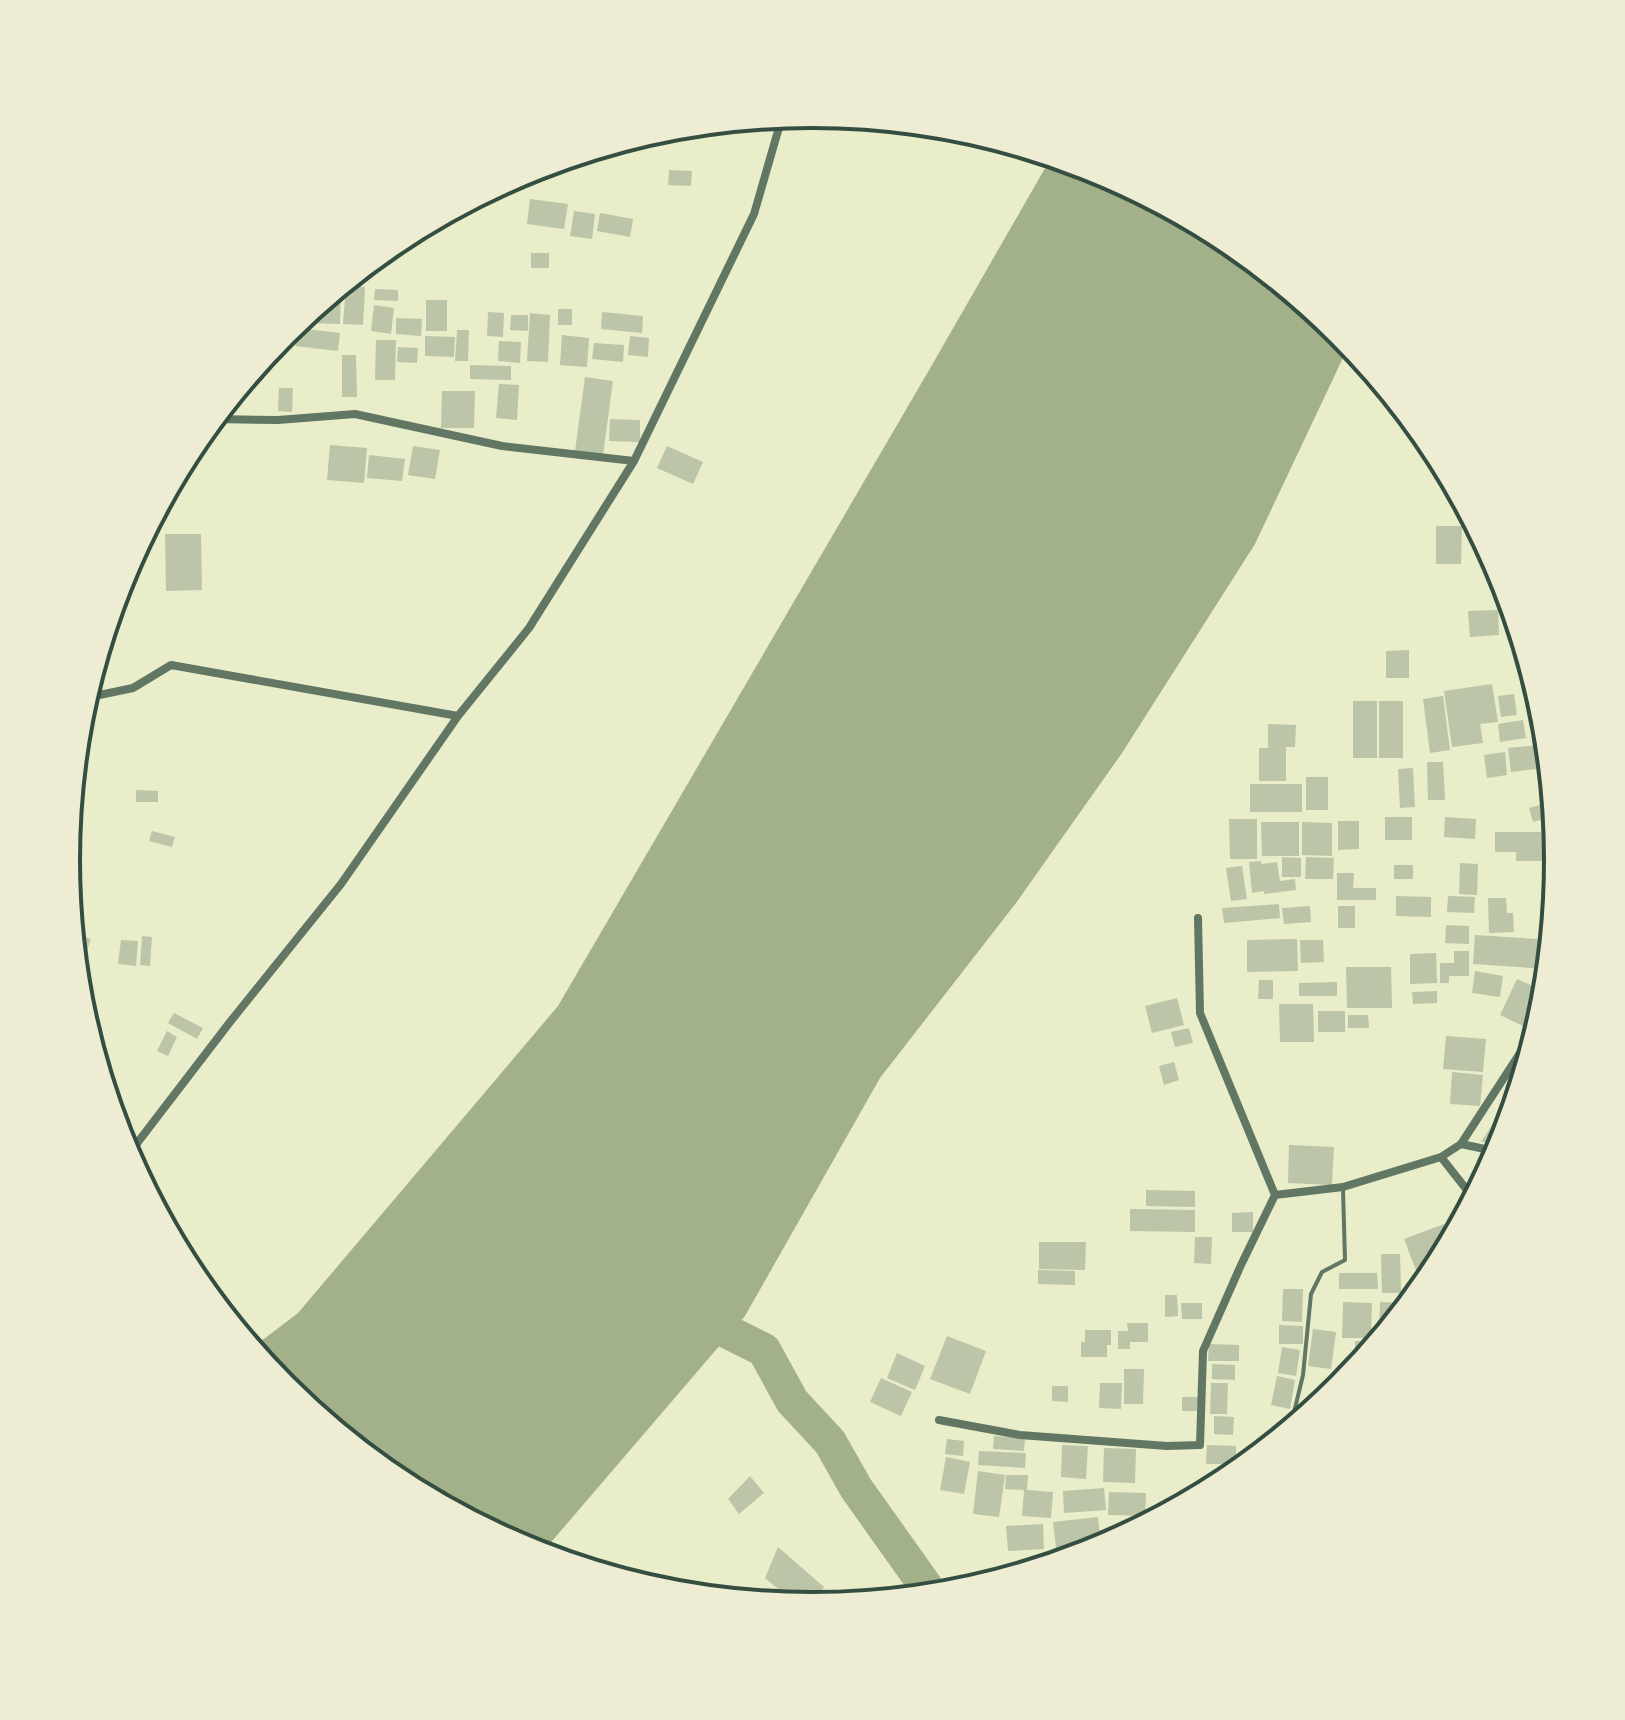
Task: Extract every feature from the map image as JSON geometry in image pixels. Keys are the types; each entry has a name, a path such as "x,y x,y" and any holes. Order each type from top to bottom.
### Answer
{"street":[{"path":"137,1143 341,884 458,716 529,628 634,461 754,214 779,129"},
{"path":"227,419 278,420 355,414 502,446 634,461"},
{"path":"99,695 133,688 171,665 458,716"},
{"path":"939,1420 1020,1435 1167,1446 1200,1445 1203,1351 1275,1195 1200,1013 1198,918"},
{"path":"1275,1195 1343,1187 1441,1157 1461,1144 1515,1066"},
{"path":"1461,1144 1485,1149"},
{"path":"1441,1157 1466,1189"}],"lane":[{"path":"1294,1412 1303,1375 1311,1294 1322,1272 1345,1260 1343,1187"}],"shaded area":[{"path":"1047,166 1136,203 1219,251 1295,309 1344,356 1255,544 1122,753 1016,903 880,1078 745,1316 550,1544 489,1517 406,1469 330,1411 261,1341 298,1313 558,1006"}],"building":[{"path":"669,170 692,171 691,186 668,185"},
{"path":"530,199 568,204 564,229 527,224"},
{"path":"574,211 595,214 592,239 570,236"},
{"path":"600,213 633,219 630,237 597,231"},
{"path":"531,253 549,253 549,268 531,268"},
{"path":"358,287 365,287 363,325 343,324 345,297"},
{"path":"375,289 398,290 398,301 374,300"},
{"path":"341,300 340,324 315,323"},
{"path":"426,300 447,300 447,331 426,331"},
{"path":"374,305 394,308 391,334 371,331"},
{"path":"558,309 572,309 572,325 558,325"},
{"path":"488,312 504,313 503,337 487,336"},
{"path":"602,312 643,316 642,333 601,329"},
{"path":"530,313 550,315 548,362 527,361"},
{"path":"511,315 528,315 528,331 510,330"},
{"path":"396,318 422,319 421,336 396,334"},
{"path":"308,329 340,333 338,351 295,346 295,342"},
{"path":"457,330 469,330 468,361 455,361"},
{"path":"562,335 589,338 587,367 560,365"},
{"path":"425,336 455,337 454,357 425,356"},
{"path":"630,336 649,338 648,357 628,355"},
{"path":"376,340 396,340 395,380 375,380"},
{"path":"499,341 521,342 520,363 498,361"},
{"path":"594,343 624,345 623,362 592,359"},
{"path":"398,347 418,348 417,363 397,362"},
{"path":"342,355 356,355 357,397 342,397"},
{"path":"470,365 511,366 511,380 470,379"},
{"path":"585,377 613,381 603,455 575,451"},
{"path":"499,384 519,385 517,420 496,418"},
{"path":"279,388 293,388 292,412 278,411"},
{"path":"442,391 475,391 474,428 441,428"},
{"path":"610,419 640,420 640,442 609,441"},
{"path":"330,445 367,448 364,483 327,480"},
{"path":"413,446 440,450 435,479 408,475"},
{"path":"667,446 703,462 693,484 657,468"},
{"path":"369,455 405,459 402,481 367,478"},
{"path":"1436,526 1462,526 1461,564 1436,564"},
{"path":"165,534 201,534 202,590 166,591"},
{"path":"1498,610 1499,635 1470,637 1468,611"},
{"path":"1409,650 1409,678 1386,678 1386,651"},
{"path":"1492,684 1498,722 1480,724 1483,743 1452,747 1444,691"},
{"path":"1514,694 1517,715 1501,717 1498,696"},
{"path":"1443,696 1450,750 1430,753 1423,699"},
{"path":"1353,701 1377,701 1377,758 1353,758"},
{"path":"1379,701 1403,701 1403,758 1379,758"},
{"path":"1523,720 1526,738 1500,742 1498,724"},
{"path":"1268,724 1296,725 1295,747 1286,747 1286,781 1259,781 1259,748 1268,748"},
{"path":"1536,745 1539,769 1511,772 1508,748"},
{"path":"1505,752 1507,775 1487,778 1484,755"},
{"path":"1427,762 1443,762 1445,800 1428,800"},
{"path":"1413,768 1415,807 1400,808 1398,769"},
{"path":"1306,777 1328,777 1328,810 1306,810"},
{"path":"1250,784 1302,784 1302,812 1250,812"},
{"path":"136,790 158,791 158,802 136,802"},
{"path":"1542,804 1543,819 1533,822 1529,808"},
{"path":"1385,817 1412,817 1412,840 1385,840"},
{"path":"1445,817 1476,819 1475,839 1444,837"},
{"path":"1229,819 1257,819 1257,859 1230,859"},
{"path":"1338,821 1359,821 1359,849 1338,850"},
{"path":"1261,822 1299,822 1299,856 1262,856"},
{"path":"1302,822 1332,823 1332,856 1302,855"},
{"path":"152,831 175,837 172,847 149,841"},
{"path":"1495,832 1544,832 1545,861 1516,861 1516,852 1495,852"},
{"path":"1282,857 1301,858 1301,877 1282,877"},
{"path":"1306,857 1334,858 1333,879 1305,879"},
{"path":"1261,861 1261,864 1277,862 1280,881 1295,879 1296,890 1252,893 1249,862"},
{"path":"1460,863 1478,864 1477,895 1459,894"},
{"path":"1394,865 1413,865 1413,879 1394,879"},
{"path":"1242,866 1247,899 1231,901 1226,868"},
{"path":"1337,873 1354,873 1353,888 1376,888 1376,900 1337,900"},
{"path":"1396,896 1431,897 1431,917 1396,916"},
{"path":"1448,896 1475,897 1474,913 1447,912"},
{"path":"1488,898 1506,898 1507,913 1513,913 1514,932 1489,933"},
{"path":"1279,904 1280,918 1224,923 1222,908"},
{"path":"1310,906 1311,922 1284,924 1282,908"},
{"path":"1338,906 1355,906 1355,928 1338,928"},
{"path":"1446,925 1469,926 1469,944 1445,943"},
{"path":"1475,935 1540,939 1537,968 1473,964"},
{"path":"142,936 152,937 150,966 140,965"},
{"path":"84,937 91,939 86,954"},
{"path":"1297,939 1298,971 1247,972 1247,940"},
{"path":"121,940 138,941 136,966 118,964"},
{"path":"1300,940 1323,940 1324,962 1301,963"},
{"path":"1454,951 1469,951 1469,976 1449,976 1449,983 1440,983 1440,963 1454,963"},
{"path":"1436,953 1437,983 1410,984 1410,954"},
{"path":"1346,967 1391,967 1392,1008 1347,1008"},
{"path":"1475,971 1503,976 1500,997 1472,993"},
{"path":"1517,979 1534,986 1525,1027 1500,1015"},
{"path":"1259,980 1273,980 1273,999 1258,999"},
{"path":"1337,982 1337,996 1299,996 1299,983"},
{"path":"1437,991 1437,1003 1413,1004 1412,992"},
{"path":"1177,998 1184,1025 1152,1033 1145,1006"},
{"path":"1279,1004 1313,1004 1314,1042 1280,1042"},
{"path":"1318,1011 1345,1011 1345,1032 1318,1032"},
{"path":"174,1013 203,1028 197,1039 168,1023"},
{"path":"1348,1015 1368,1015 1369,1028 1348,1028"},
{"path":"1189,1028 1193,1043 1175,1047 1171,1032"},
{"path":"167,1031 177,1037 168,1056 157,1051"},
{"path":"1446,1036 1486,1039 1483,1072 1443,1069"},
{"path":"1174,1062 1179,1080 1164,1085 1159,1066"},
{"path":"1452,1072 1483,1075 1480,1106 1450,1104"},
{"path":"1497,1118 1497,1118 1488,1142 1481,1142"},
{"path":"1289,1145 1334,1147 1332,1185 1288,1183"},
{"path":"1146,1190 1195,1191 1195,1207 1146,1206"},
{"path":"1130,1209 1195,1210 1195,1232 1130,1231"},
{"path":"1253,1212 1253,1232 1232,1232 1232,1213"},
{"path":"1444,1224 1445,1229 1417,1274 1404,1239"},
{"path":"1195,1237 1212,1237 1211,1264 1194,1263"},
{"path":"1039,1242 1086,1242 1085,1270 1039,1269"},
{"path":"1381,1254 1400,1254 1401,1293 1382,1293"},
{"path":"1038,1270 1075,1271 1075,1285 1038,1284"},
{"path":"1339,1273 1377,1273 1378,1289 1339,1289"},
{"path":"1283,1289 1303,1289 1302,1322 1282,1321"},
{"path":"1165,1295 1177,1295 1178,1316 1165,1317"},
{"path":"1343,1302 1372,1303 1371,1333 1367,1338 1342,1338"},
{"path":"1380,1302 1396,1303 1394,1306 1379,1324"},
{"path":"1181,1303 1202,1303 1202,1319 1182,1319"},
{"path":"1127,1323 1148,1323 1148,1342 1130,1342 1130,1349 1118,1349 1118,1331 1128,1331"},
{"path":"1279,1325 1303,1326 1303,1344 1279,1344"},
{"path":"1313,1329 1336,1332 1331,1369 1308,1366"},
{"path":"1085,1330 1111,1330 1107,1357 1081,1357"},
{"path":"947,1336 986,1351 970,1394 930,1379"},
{"path":"1355,1341 1365,1341 1363,1343 1355,1351"},
{"path":"1209,1344 1239,1345 1239,1361 1208,1361"},
{"path":"1282,1347 1300,1350 1296,1376 1278,1373"},
{"path":"897,1353 925,1366 915,1390 887,1378"},
{"path":"1212,1364 1235,1365 1235,1380 1212,1379"},
{"path":"1124,1369 1144,1369 1143,1404 1124,1404"},
{"path":"1277,1376 1295,1380 1290,1409 1271,1405"},
{"path":"881,1378 912,1392 901,1416 870,1402"},
{"path":"1100,1383 1122,1383 1121,1409 1099,1408"},
{"path":"1211,1383 1228,1383 1227,1414 1210,1414"},
{"path":"1052,1386 1068,1386 1068,1402 1052,1401"},
{"path":"1182,1397 1201,1397 1201,1411 1182,1411"},
{"path":"1214,1416 1234,1417 1233,1435 1214,1434"},
{"path":"994,1436 1025,1438 1024,1451 993,1449"},
{"path":"947,1439 964,1441 963,1456 945,1454"},
{"path":"1062,1445 1088,1446 1086,1479 1061,1477"},
{"path":"1207,1445 1236,1446 1236,1457 1226,1464 1206,1464"},
{"path":"1104,1448 1136,1449 1135,1483 1103,1482"},
{"path":"979,1451 1026,1453 1025,1468 978,1465"},
{"path":"946,1457 970,1462 964,1494 940,1490"},
{"path":"978,1471 1005,1475 999,1517 973,1514"},
{"path":"1006,1475 1028,1475 1027,1490 1053,1492 1051,1518 1022,1516 1024,1490 1005,1489"},
{"path":"750,1476 764,1493 739,1514 728,1499"},
{"path":"1104,1488 1106,1510 1064,1513 1063,1491"},
{"path":"1109,1492 1146,1493 1145,1512 1138,1516 1108,1515"},
{"path":"1098,1517 1100,1534 1056,1548 1053,1522"},
{"path":"1043,1524 1044,1549 1008,1551 1006,1526"},
{"path":"778,1547 824,1587 820,1592 781,1591 765,1578"}],"waterway":[{"path":"688,1312 764,1350 792,1401 830,1442 856,1488 924,1583"}]}
